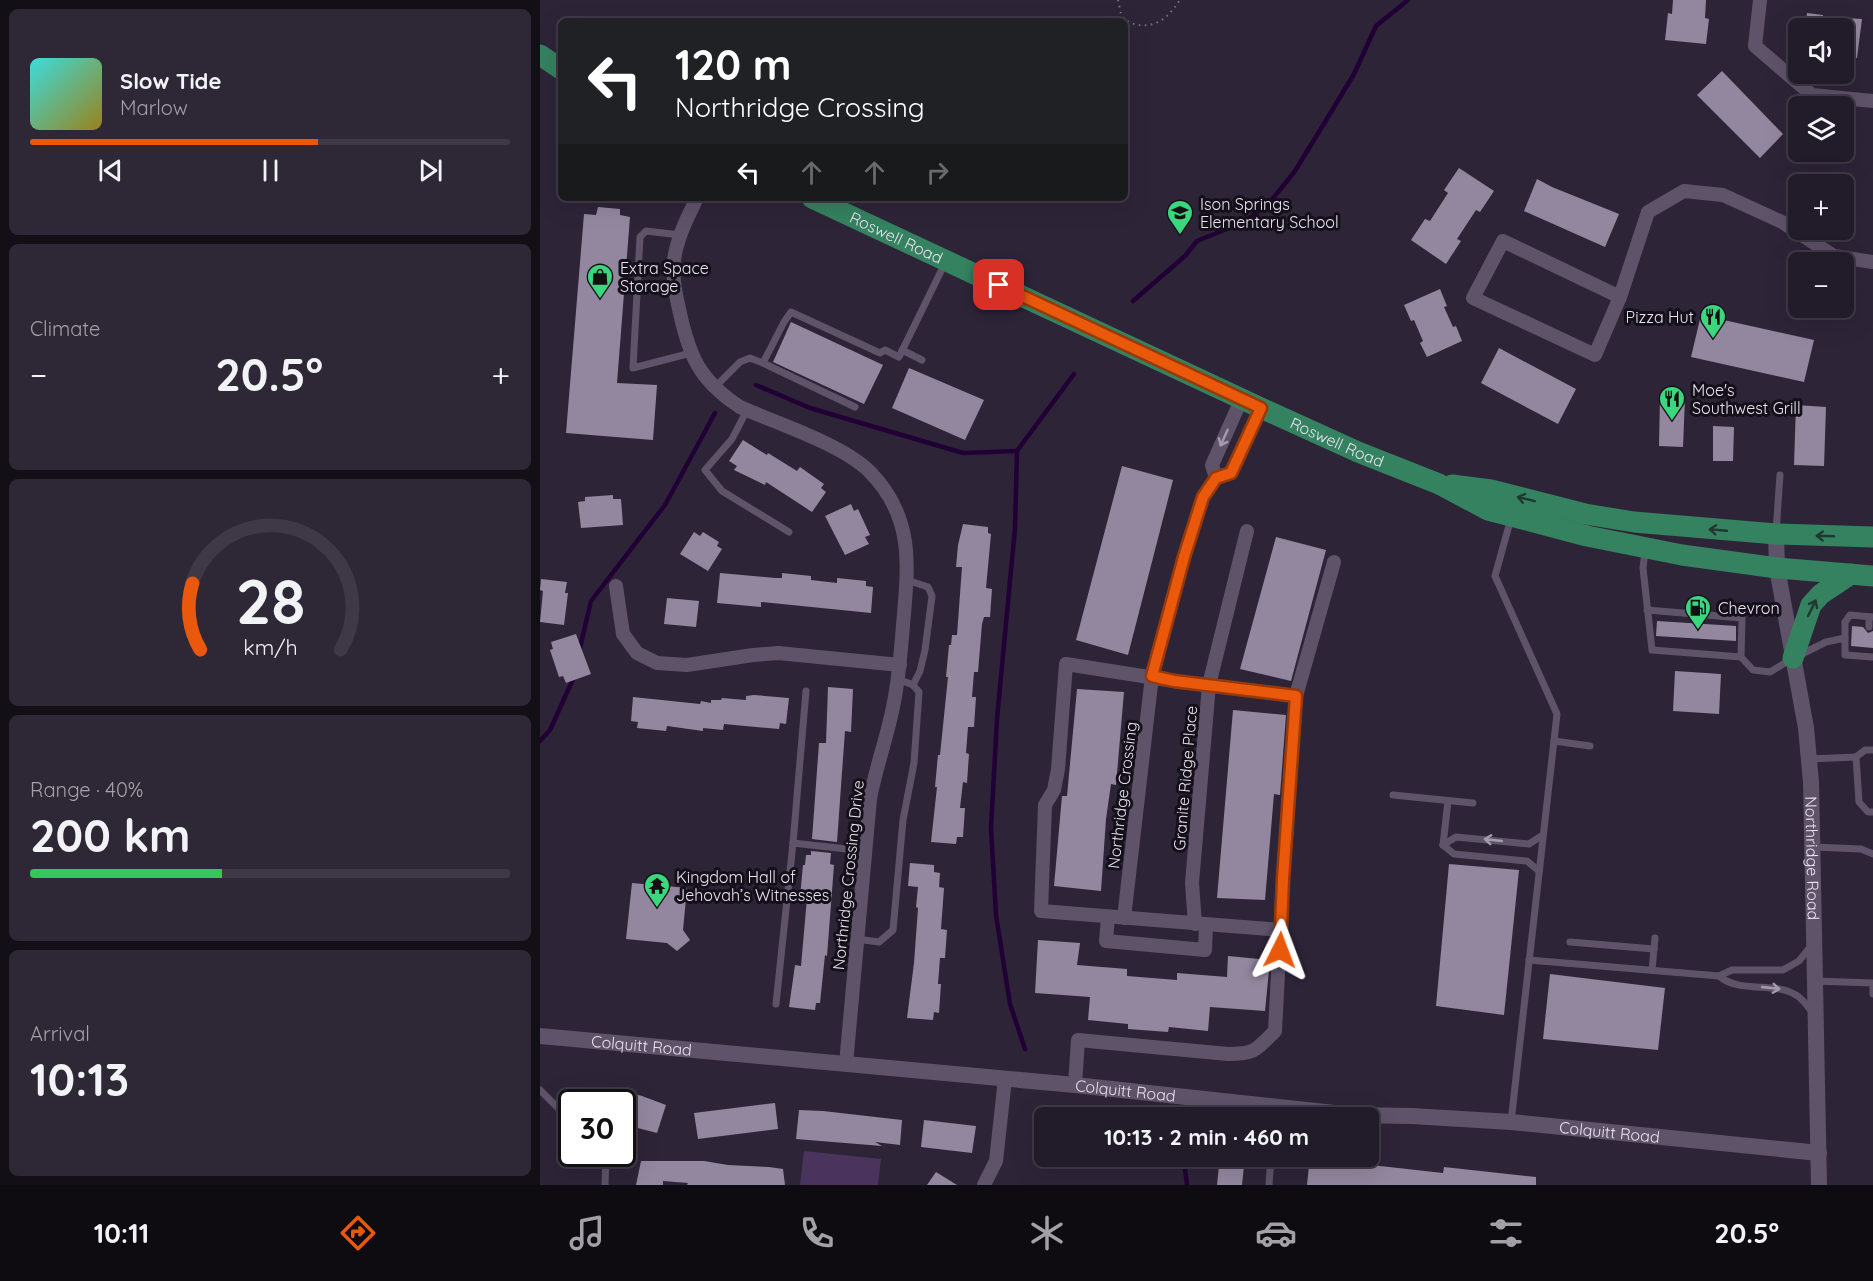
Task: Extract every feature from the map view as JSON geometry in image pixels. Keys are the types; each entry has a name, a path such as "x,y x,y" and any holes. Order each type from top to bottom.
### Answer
{"main road":[{"path":"540,55 558,67"},
{"name":"Roswell Road","path":"818,201 1261,408 1358,452 1439,484 1488,510 1645,549 1777,568 1866,576"},
{"name":"Roswell Road","path":"1439,484 1491,490 1585,514 1634,522 1776,534 1873,537"},
{"path":"1793,658 1811,604 1821,594 1866,576"}],"street":[{"path":"1760,0 1755,46 1812,95 1873,101"},
{"path":"1620,297 1503,241 1473,298 1595,356 1620,297 1648,212 1684,191 1723,195 1782,222 1834,256 1873,262"},
{"name":"Northridge Crossing Drive","path":"696,201 680,235 674,256 674,289 687,344 704,376 727,398 747,410 845,453 869,472 887,494 901,521 908,553 899,672 894,703 876,767 870,799 846,1064"},
{"name":"Northridge Crossing","path":"1216,478 1212,465 1242,398"},
{"name":"Northridge Crossing","path":"1124,918 1152,676 1184,557 1203,497 1216,478 1231,473 1261,408"},
{"name":"Granite Ridge Place","path":"1201,925 1192,883 1209,685 1247,531"},
{"name":"Northridge Road","path":"1776,534 1777,568 1806,728 1809,759 1814,847 1820,1185"},
{"path":"1075,1085 1078,1040 1248,1054 1275,1031 1296,696 1334,562"},
{"path":"616,586 623,634 637,653 657,663 687,665 778,653 899,672"},
{"path":"1281,930 1041,911 1045,805 1054,789 1058,769 1066,664 1296,696"},
{"path":"1108,917 1106,941 1205,950 1201,925"},
{"name":"Colquitt Road","path":"540,1036 1075,1085 1237,1107"},
{"path":"984,1185 996,1161 1005,1079"},
{"name":"Colquitt Road","path":"1379,1115 1511,1122 1819,1153"}],"lane":[{"path":"680,235 646,231 640,237 633,368 691,353"},
{"path":"764,363 784,321 791,312 880,353 885,350 899,357 946,260"},
{"path":"902,350 922,360"},
{"path":"715,387 740,362 750,358 855,407"},
{"path":"747,410 732,439 705,470 723,492 789,532"},
{"path":"1776,534 1780,475"},
{"path":"1511,1122 1557,714 1495,576 1512,516"},
{"path":"1645,549 1643,568 1652,650 1741,657 1753,670 1770,672 1826,642 1845,638"},
{"path":"907,580 928,587 932,596 923,661 913,685"},
{"path":"1647,610 1742,618 1741,657"},
{"path":"1868,647 1870,656 1845,655 1845,622 1850,615 1871,617 1869,627"},
{"path":"857,939 879,942 893,930 903,820 914,763 919,692 899,672"},
{"path":"776,1004 806,691"},
{"path":"1554,741 1590,746"},
{"path":"1809,759 1856,757 1865,750 1873,750"},
{"path":"1856,757 1859,802 1868,812 1873,812"},
{"path":"1393,795 1473,803"},
{"path":"1443,845 1448,801"},
{"path":"1443,845 1456,837 1529,844 1543,835"},
{"path":"793,843 865,851"},
{"path":"1443,845 1454,854 1527,861 1539,871"},
{"path":"1814,847 1862,849 1873,854"},
{"path":"1652,970 1655,938"},
{"path":"1570,942 1654,949"},
{"path":"1529,960 1719,976 1732,970 1783,970 1799,961 1814,942"},
{"path":"1719,976 1728,984 1784,990 1798,996 1816,1017"},
{"path":"1815,981 1873,983 1873,994"},
{"path":"540,1090 558,1108"},
{"path":"605,1185 606,1167"},
{"path":"1269,1185 1270,1167"}],"path":[{"path":"1118,0 1124,18"},
{"path":"1128,22 1136,25 1158,23 1180,0"}],"shaded area":[{"path":"804,1151 881,1159 878,1185 800,1185"}],"building":[{"path":"1673,0 1706,0 1705,18 1709,19 1706,44 1665,40 1668,13 1672,14"},
{"path":"1807,13 1823,15 1823,18 1806,18"},
{"path":"1854,18 1862,19 1857,58 1854,58"},
{"path":"1722,71 1783,134 1760,158 1697,95"},
{"path":"1459,168 1494,191 1480,212 1476,210 1457,239 1461,241 1446,264 1411,240 1425,219 1430,221 1448,193 1444,190"},
{"path":"1537,179 1619,214 1605,247 1524,211"},
{"name":"Extra Space Storage","path":"598,207 620,209 620,215 630,217 617,383 657,385 653,440 566,433 584,214 596,215"},
{"path":"1440,289 1447,306 1444,307 1462,341 1427,357 1420,343 1423,341 1414,320 1411,321 1404,305"},
{"path":"1701,315 1814,340 1804,382 1691,357"},
{"path":"791,322 883,365 864,404 773,362"},
{"path":"1499,348 1576,389 1558,424 1481,383"},
{"path":"909,368 984,400 965,440 892,408"},
{"name":"Moe's Southwest Grill","path":"1660,398 1685,398 1683,447 1659,446"},
{"path":"1796,405 1826,407 1824,466 1794,465"},
{"path":"1713,426 1734,427 1733,461 1713,461"},
{"path":"743,440 797,471 800,467 824,484 821,488 826,492 812,512 766,482 765,485 734,470 737,466 729,461"},
{"path":"1122,466 1173,480 1128,655 1076,640"},
{"path":"613,495 613,499 621,499 623,525 581,528 578,502 585,501 585,497"},
{"path":"851,504 854,511 858,509 870,535 865,537 869,544 845,555 825,516"},
{"path":"963,524 988,527 988,533 991,534 986,588 992,589 990,617 984,617 978,672 974,672 972,697 976,697 974,727 968,727 967,783 963,782 960,808 965,808 963,837 957,837 956,844 931,842 938,755 940,755 948,677 946,677 949,645 951,645 952,635 957,635 962,567 956,567"},
{"path":"694,532 700,536 703,532 719,542 717,546 722,549 708,571 680,554"},
{"path":"1276,537 1326,550 1291,681 1240,669"},
{"path":"720,573 782,578 782,573 811,576 811,580 837,583 837,578 866,581 866,586 873,587 871,613 761,602 761,607 717,603"},
{"path":"541,579 567,582 564,625 540,622 543,591 540,590"},
{"path":"667,598 699,601 696,627 664,624"},
{"name":"Chevron","path":"1657,621 1736,626 1736,641 1656,636"},
{"path":"1852,626 1863,627 1868,633 1873,631 1873,648 1851,646"},
{"path":"576,634 591,674 566,683 563,676 559,677 550,650 553,649 551,642"},
{"path":"1675,671 1721,674 1719,714 1673,711"},
{"path":"828,687 853,689 851,732 845,731 837,842 812,839 819,743 826,743"},
{"path":"1077,689 1124,692 1116,785 1111,784 1106,819 1101,891 1054,886 1062,796 1067,796"},
{"path":"746,696 789,698 786,724 780,723 779,729 724,724 723,730 703,728 703,731 667,726 666,731 637,728 638,722 631,721 633,697 700,704 701,701 711,703 711,700 722,698 746,700"},
{"path":"1233,710 1286,715 1280,795 1274,794 1265,900 1217,898"},
{"path":"811,851 831,853 830,864 834,865 827,956 825,955 820,1003 816,1003 815,1010 789,1007 795,965 801,966 807,898 800,897 803,865 805,865 806,855 811,855"},
{"path":"910,863 934,865 934,872 940,873 939,887 944,888 941,929 947,930 945,958 940,958 939,1013 934,1012 933,1020 907,1018 918,908 916,907 918,887 908,886"},
{"path":"1449,864 1519,870 1504,1015 1436,1006"},
{"name":"Kingdom Hall of Jehovah’s Witnesses","path":"632,883 687,888 683,930 690,940 677,951 667,943 626,939"},
{"path":"1038,940 1080,943 1077,965 1127,969 1127,976 1177,980 1177,973 1227,977 1228,956 1270,960 1265,1011 1210,1007 1208,1031 1169,1027 1168,1032 1128,1029 1128,1024 1088,1020 1090,997 1035,993"},
{"path":"1550,974 1665,988 1658,1050 1543,1039"},
{"path":"636,1094 666,1105 657,1133 636,1128"},
{"path":"775,1103 778,1129 698,1139 694,1113"},
{"path":"799,1110 902,1120 900,1145 875,1142 882,1146 796,1139"},
{"path":"924,1120 976,1126 972,1153 921,1147"},
{"path":"641,1161 704,1161 783,1169 785,1185 687,1185 688,1183 663,1181 663,1185 636,1185"},
{"path":"1379,1166 1443,1173 1444,1167 1536,1177 1536,1185 1307,1185 1309,1167"},
{"path":"1219,1167 1244,1167 1242,1185 1217,1185"},
{"path":"936,1172 957,1185 927,1185"}],"waterway":[{"path":"1133,301 1185,256 1197,241 1244,222 1270,202 1295,171 1354,74 1376,26 1408,0"},
{"path":"1025,1049 1010,1004 996,915 991,828 997,719 1015,528 1017,451 1074,374"},
{"path":"756,385 810,408 963,453 1017,451"},
{"path":"579,652 591,601 665,505 715,413"},
{"path":"540,741 550,730 574,677"},
{"path":"1184,1167 1187,1185"}],"place":[{"name":"Ison Springs Elementary School","path":"1180,236"},
{"name":"Extra Space Storage","path":"600,300"},
{"name":"Pizza Hut","path":"1713,340"},
{"name":"Moe's Southwest Grill","path":"1672,422"},
{"name":"Chevron","path":"1698,631"},
{"name":"Kingdom Hall of Jehovah’s Witnesses","path":"657,909"}],"route":[{"path":"999,285 1261,408 1231,473 1216,478 1203,497 1184,557 1152,676 1174,681 1296,696 1280,950"}]}
